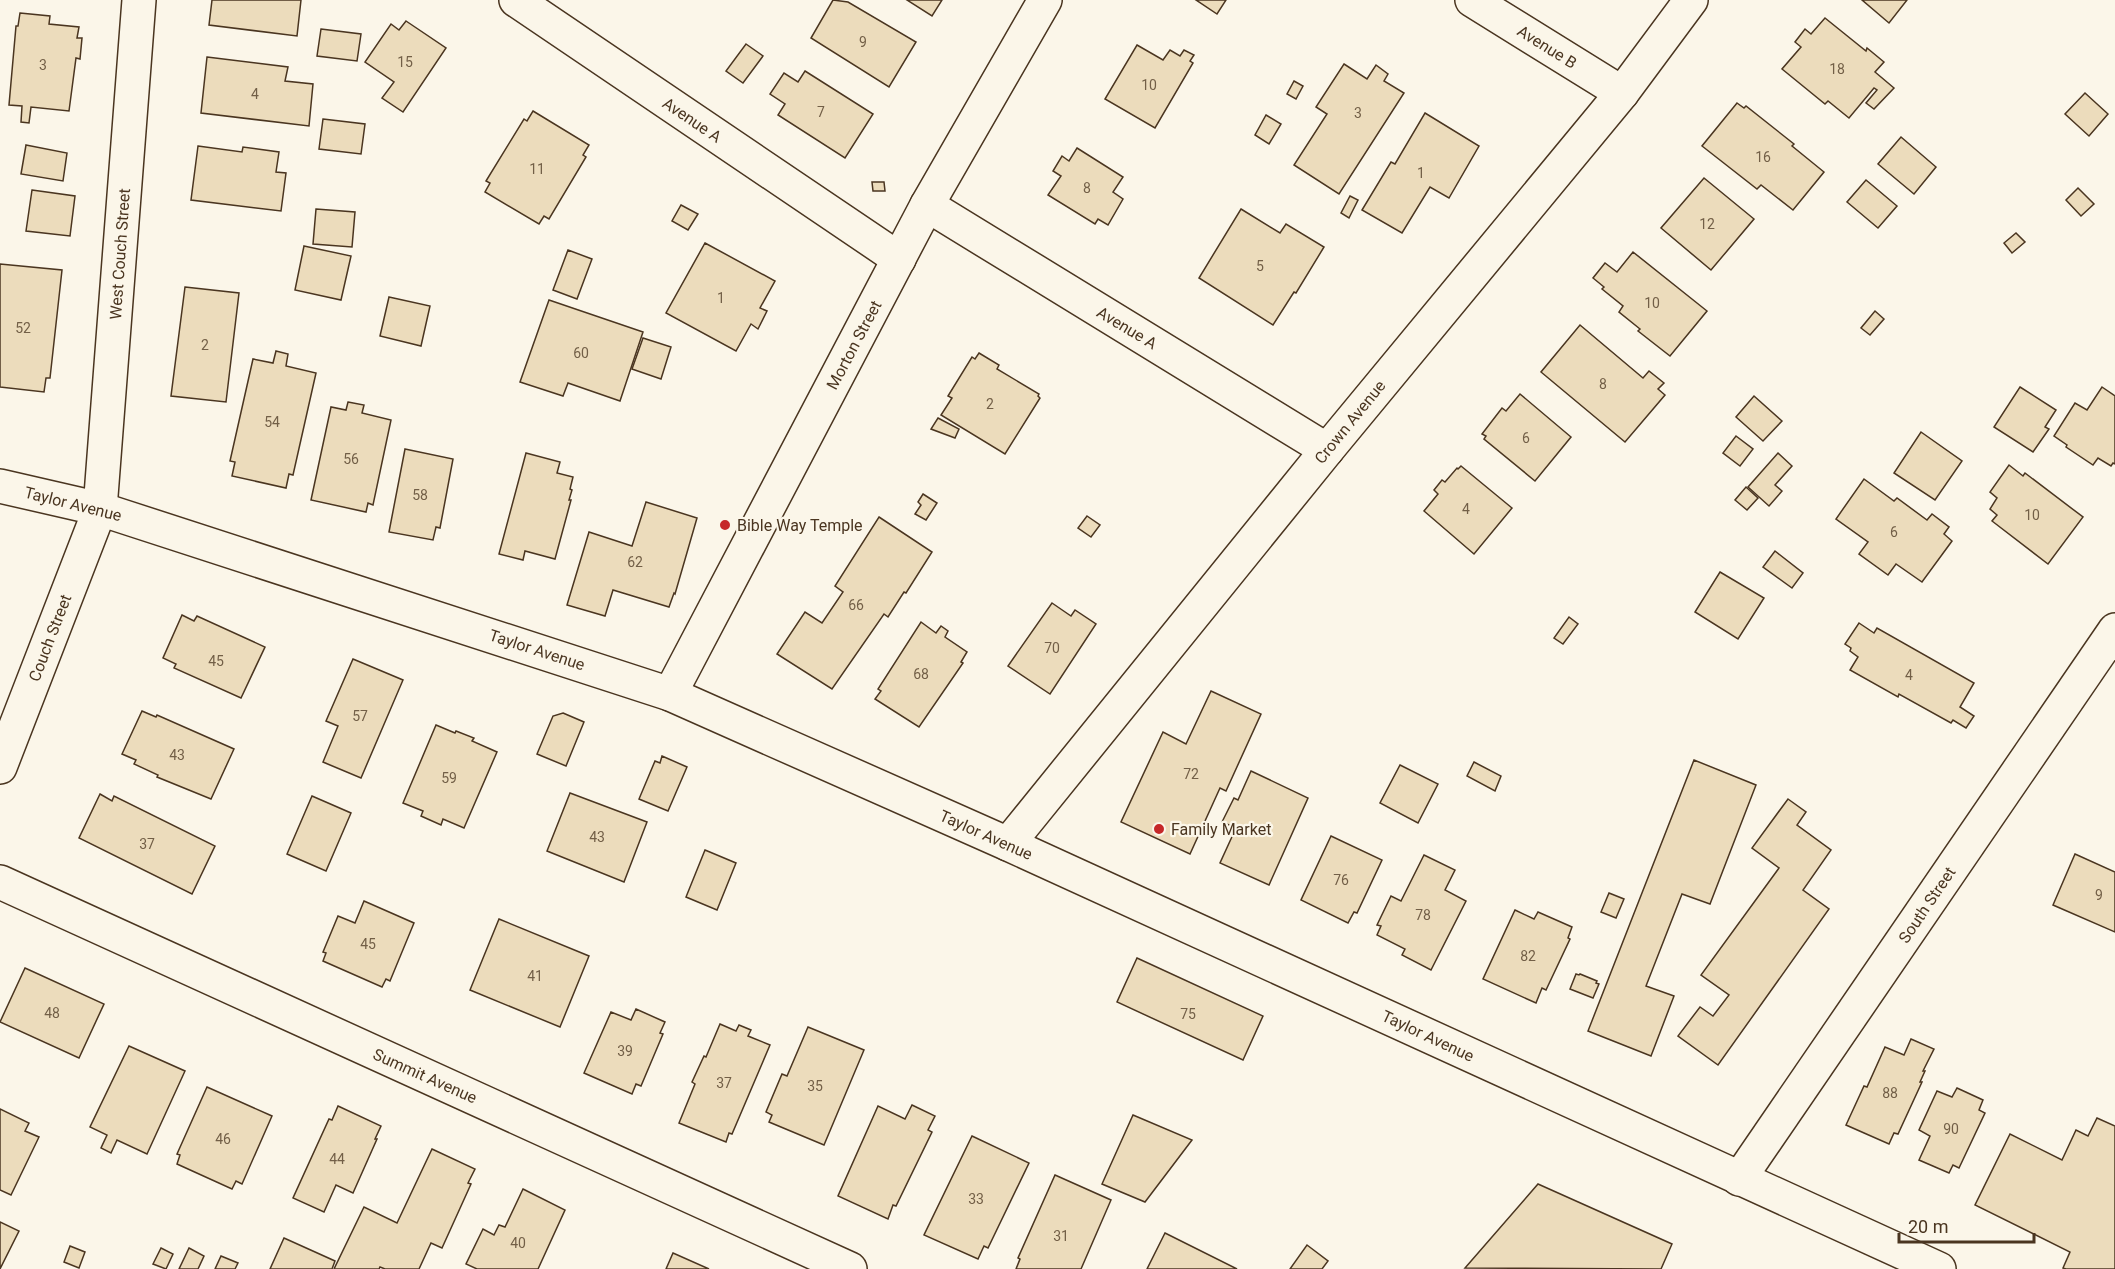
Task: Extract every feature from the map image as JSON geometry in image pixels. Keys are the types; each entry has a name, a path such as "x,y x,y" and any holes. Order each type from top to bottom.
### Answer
{"street":[{"name":"West Couch Street","path":"100,508 140,0"},
{"name":"Avenue A","path":"516,0 899,260"},
{"name":"Morton Street","path":"670,694 927,206 1045,0"},
{"name":"Avenue B","path":"1472,0 1622,93"},
{"name":"Crown Avenue","path":"1008,844 1327,450 1622,93 1691,0"},
{"name":"Avenue A","path":"927,206 1327,450"},
{"name":"Taylor Avenue","path":"0,486 100,508 670,694 1008,844 1939,1269"},
{"name":"Couch Street","path":"0,767 100,508"},
{"name":"South Street","path":"1739,1179 2115,630"},
{"name":"Summit Avenue","path":"0,882 850,1269"}],"building":[{"path":"212,0 301,0 297,36 209,25"},
{"path":"833,0 848,2 916,42 889,87 811,38"},
{"path":"907,0 942,0 932,16"},
{"path":"1196,0 1226,0 1217,14"},
{"path":"1862,0 1907,0 1889,23"},
{"path":"20,13 50,16 49,24 79,27 77,38 82,38 80,59 76,58 69,111 31,107 29,123 21,122 22,106 9,105 16,26 18,26"},
{"path":"1825,18 1866,51 1867,48 1884,62 1875,72 1894,88 1874,109 1866,103 1877,90 1874,88 1849,118 1828,101 1825,104 1782,69 1801,47 1795,42 1805,29 1811,34"},
{"path":"406,21 446,48 403,112 382,98 394,82 365,62 391,24 399,30"},
{"path":"321,29 361,34 357,61 317,56"},
{"path":"746,44 763,56 743,83 726,71"},
{"path":"1137,45 1163,60 1170,50 1180,56 1184,50 1194,55 1190,61 1193,63 1155,128 1105,99"},
{"path":"207,57 288,67 285,81 313,84 309,126 201,113"},
{"path":"1344,64 1367,79 1376,65 1388,74 1384,81 1404,93 1339,194 1294,165 1327,114 1316,107"},
{"path":"805,71 873,114 845,158 778,115 785,104 770,94 784,73 798,82"},
{"path":"1294,81 1303,86 1296,99 1287,94"},
{"path":"2085,93 2108,114 2089,136 2065,114"},
{"path":"1737,103 1744,108 1746,106 1794,144 1792,146 1824,172 1793,210 1761,185 1757,189 1702,146"},
{"path":"533,111 589,145 583,155 586,157 549,219 544,216 539,224 485,192 490,183 486,181 524,119 527,121"},
{"path":"1425,113 1479,146 1449,198 1430,187 1402,233 1362,210 1391,162 1395,164"},
{"path":"1266,115 1281,124 1269,144 1255,135"},
{"path":"323,119 365,124 361,154 319,149"},
{"path":"1901,137 1936,167 1914,194 1878,164"},
{"path":"26,145 67,153 63,181 21,174"},
{"path":"198,146 242,152 243,147 279,152 276,172 286,173 281,211 191,200"},
{"path":"1077,148 1123,177 1113,192 1123,199 1108,225 1098,219 1095,224 1048,195 1061,176 1053,171 1062,156 1069,161"},
{"path":"1704,178 1754,219 1711,270 1661,228"},
{"path":"1866,180 1897,206 1878,228 1847,202"},
{"path":"872,182 884,182 885,191 873,191"},
{"path":"2078,188 2094,204 2081,216 2066,200"},
{"path":"32,190 75,196 70,236 26,231"},
{"path":"1350,196 1358,200 1349,218 1341,213"},
{"path":"681,205 698,214 688,230 672,221"},
{"path":"316,209 355,212 352,247 313,244"},
{"path":"1241,209 1280,233 1286,224 1324,247 1273,325 1199,278"},
{"path":"2016,233 2025,242 2012,253 2004,243"},
{"path":"705,243 775,281 760,308 767,311 758,329 751,324 736,351 666,313"},
{"path":"304,246 351,256 341,300 295,290"},
{"path":"568,250 592,259 577,299 553,290"},
{"path":"1633,252 1707,311 1670,356 1638,331 1640,329 1619,312 1623,306 1602,289 1604,287 1593,278 1605,263 1617,272"},
{"path":"0,264 62,270 50,378 46,378 44,392 0,387"},
{"path":"185,287 239,293 226,402 171,396"},
{"path":"389,297 430,306 421,346 380,336"},
{"path":"549,300 643,332 620,401 568,383 563,396 520,382"},
{"path":"1875,311 1884,319 1870,335 1861,328"},
{"path":"1580,325 1643,378 1649,371 1664,383 1658,389 1665,395 1625,442 1541,372"},
{"path":"643,338 671,347 661,379 632,369"},
{"path":"276,351 288,354 286,366 316,373 293,475 289,474 286,488 232,476 235,462 230,461 253,359 273,363"},
{"path":"979,353 999,365 997,369 1039,394 1040,398 1005,454 941,415 952,398 948,396 972,357 975,359"},
{"path":"2020,387 2056,410 2045,427 2049,429 2033,452 1994,427"},
{"path":"2102,387 2115,396 2115,464 2111,466 2098,458 2093,465 2054,436 2075,403 2087,410"},
{"path":"1520,394 1571,437 1535,481 1484,439 1486,436 1482,434 1502,408 1506,411"},
{"path":"1754,396 1782,421 1763,441 1736,417"},
{"path":"348,402 364,405 362,413 391,420 373,505 368,503 366,512 311,500 331,407 346,410"},
{"path":"938,418 959,429 955,438 931,429"},
{"path":"1921,432 1962,461 1935,500 1894,473"},
{"path":"1736,436 1753,449 1740,466 1723,453"},
{"path":"405,449 453,459 440,528 436,527 433,540 389,532"},
{"path":"526,453 560,462 557,473 573,477 569,500 571,500 555,559 525,551 523,560 499,554"},
{"path":"1778,453 1792,466 1775,485 1782,491 1769,506 1748,487"},
{"path":"2009,465 2023,476 2025,473 2083,517 2048,564 1992,521 1997,515 1990,509 1997,498 1990,492"},
{"path":"1461,466 1512,508 1474,554 1424,511 1438,494 1434,490 1442,480 1445,482"},
{"path":"1864,479 1894,501 1897,498 1927,520 1932,514 1949,527 1944,534 1952,541 1922,582 1896,564 1888,575 1859,554 1868,542 1836,519"},
{"path":"1746,487 1758,498 1747,510 1735,500"},
{"path":"923,494 937,503 926,520 915,514 921,505 918,502"},
{"path":"646,502 697,518 675,594 669,607 613,590 605,616 567,605 589,532 632,546"},
{"path":"1087,516 1100,525 1091,537 1078,528"},
{"path":"879,517 932,552 906,593 904,592 888,617 884,614 832,689 777,654 805,612 822,623 843,592 835,586"},
{"path":"1775,551 1803,573 1792,588 1763,567"},
{"path":"1720,572 1764,598 1738,639 1695,612"},
{"path":"1052,603 1071,616 1075,610 1096,624 1050,694 1008,666"},
{"path":"182,615 194,621 197,616 265,647 241,698 174,668 176,664 163,658"},
{"path":"1569,617 1578,624 1563,644 1554,638"},
{"path":"921,622 936,633 941,626 948,631 945,637 967,652 961,662 963,663 919,727 875,699 881,691 878,689"},
{"path":"1859,623 1874,633 1877,628 1974,683 1960,707 1974,716 1966,728 1953,720 1951,723 1899,694 1898,697 1850,670 1858,657 1845,644"},
{"path":"353,659 403,680 361,778 323,762 338,726 326,721"},
{"path":"1211,691 1261,714 1226,791 1220,788 1190,854 1121,822 1163,732 1186,744"},
{"path":"142,711 156,717 157,715 234,749 211,799 157,777 158,775 134,764 136,760 122,754"},
{"path":"563,713 584,722 566,766 537,754 553,716"},
{"path":"436,725 474,738 472,741 497,752 464,828 443,819 441,825 421,816 423,811 403,803"},
{"path":"662,756 687,767 668,811 639,799 655,761 660,763"},
{"path":"1694,760 1756,785 1710,904 1682,894 1646,986 1674,996 1651,1056 1588,1031"},
{"path":"1474,762 1501,776 1495,791 1467,776"},
{"path":"1400,765 1438,784 1418,823 1380,803"},
{"path":"1251,771 1308,798 1269,885 1220,863 1236,828 1222,822 1234,798 1238,800"},
{"path":"570,793 647,822 624,882 547,851"},
{"path":"100,794 112,801 114,796 215,846 192,894 79,838"},
{"path":"312,796 351,813 326,871 287,854"},
{"path":"1788,799 1806,812 1797,825 1831,850 1803,890 1829,909 1718,1065 1678,1036 1700,1007 1713,1016 1729,995 1701,975 1779,868 1752,848"},
{"path":"1331,836 1382,860 1357,913 1354,912 1348,923 1301,900"},
{"path":"705,850 736,863 717,910 686,897"},
{"path":"2075,854 2115,872 2115,932 2053,905"},
{"path":"1424,855 1455,870 1445,890 1466,901 1431,970 1402,955 1405,949 1377,935 1381,926 1377,925 1391,896 1401,901"},
{"path":"1609,893 1624,899 1616,918 1601,912"},
{"path":"364,901 414,923 390,981 386,979 382,987 323,961 326,953 323,952 338,916 355,923"},
{"path":"1515,910 1534,919 1538,912 1572,927 1568,938 1570,939 1546,990 1542,988 1536,1003 1483,979"},
{"path":"499,919 589,956 560,1027 470,990"},
{"path":"1137,958 1263,1016 1243,1060 1117,1002"},
{"path":"25,968 104,1004 79,1058 0,1022"},
{"path":"1576,974 1597,981 1596,983 1599,984 1593,998 1570,989"},
{"path":"636,1009 665,1022 660,1033 663,1034 641,1086 636,1084 632,1094 584,1073 611,1012 631,1020"},
{"path":"720,1024 736,1031 739,1025 751,1030 748,1036 770,1045 732,1134 729,1133 726,1142 679,1123 695,1084 692,1082"},
{"path":"808,1027 864,1050 824,1145 769,1122 772,1115 766,1112 782,1074 787,1076"},
{"path":"1911,1039 1934,1049 1923,1071 1925,1071 1920,1082 1922,1082 1898,1134 1894,1133 1889,1144 1846,1125 1885,1047 1904,1055"},
{"path":"129,1046 185,1071 147,1154 117,1140 111,1153 101,1148 107,1135 90,1127"},
{"path":"207,1087 272,1116 242,1184 236,1181 232,1189 177,1164 180,1155 177,1154"},
{"path":"1957,1088 1983,1100 1979,1110 1985,1113 1959,1168 1953,1165 1949,1173 1919,1160 1930,1136 1919,1130 1937,1091 1952,1097"},
{"path":"912,1105 935,1116 928,1130 932,1132 896,1206 893,1205 888,1219 838,1196 878,1106 905,1119"},
{"path":"338,1106 381,1126 353,1193 336,1185 324,1212 293,1198 329,1119 332,1120"},
{"path":"0,1109 29,1123 25,1131 39,1137 11,1195 0,1190"},
{"path":"1133,1115 1192,1140 1145,1202 1102,1184"},
{"path":"2097,1118 2115,1126 2115,1269 2066,1269 2063,1268 2070,1252 1975,1205 2010,1134 2062,1160 2076,1130 2088,1136"},
{"path":"972,1136 1029,1163 988,1248 984,1246 978,1259 924,1235"},
{"path":"432,1149 475,1169 468,1183 471,1184 442,1248 431,1243 419,1269 380,1267 379,1269 334,1269 364,1207 397,1223"},
{"path":"1055,1175 1111,1200 1081,1269 1016,1269 1020,1259 1018,1258"},
{"path":"1538,1184 1672,1244 1661,1269 1465,1268"},
{"path":"523,1189 565,1210 538,1269 477,1269 466,1264 483,1229 494,1235 499,1225 505,1227"},
{"path":"0,1222 19,1231 0,1269"},
{"path":"1165,1233 1237,1269 1147,1269"},
{"path":"284,1238 335,1261 332,1269 270,1269"},
{"path":"1307,1245 1328,1261 1322,1269 1290,1269"},
{"path":"70,1246 85,1252 79,1268 64,1262"},
{"path":"161,1248 173,1254 166,1269 153,1264"},
{"path":"189,1248 204,1256 198,1269 179,1269"},
{"path":"673,1253 709,1269 666,1269"},
{"path":"221,1256 238,1263 235,1269 215,1269"}],"place":[{"name":"Bible Way Temple","path":"725,525"},
{"name":"Family Market","path":"1159,829"}]}
